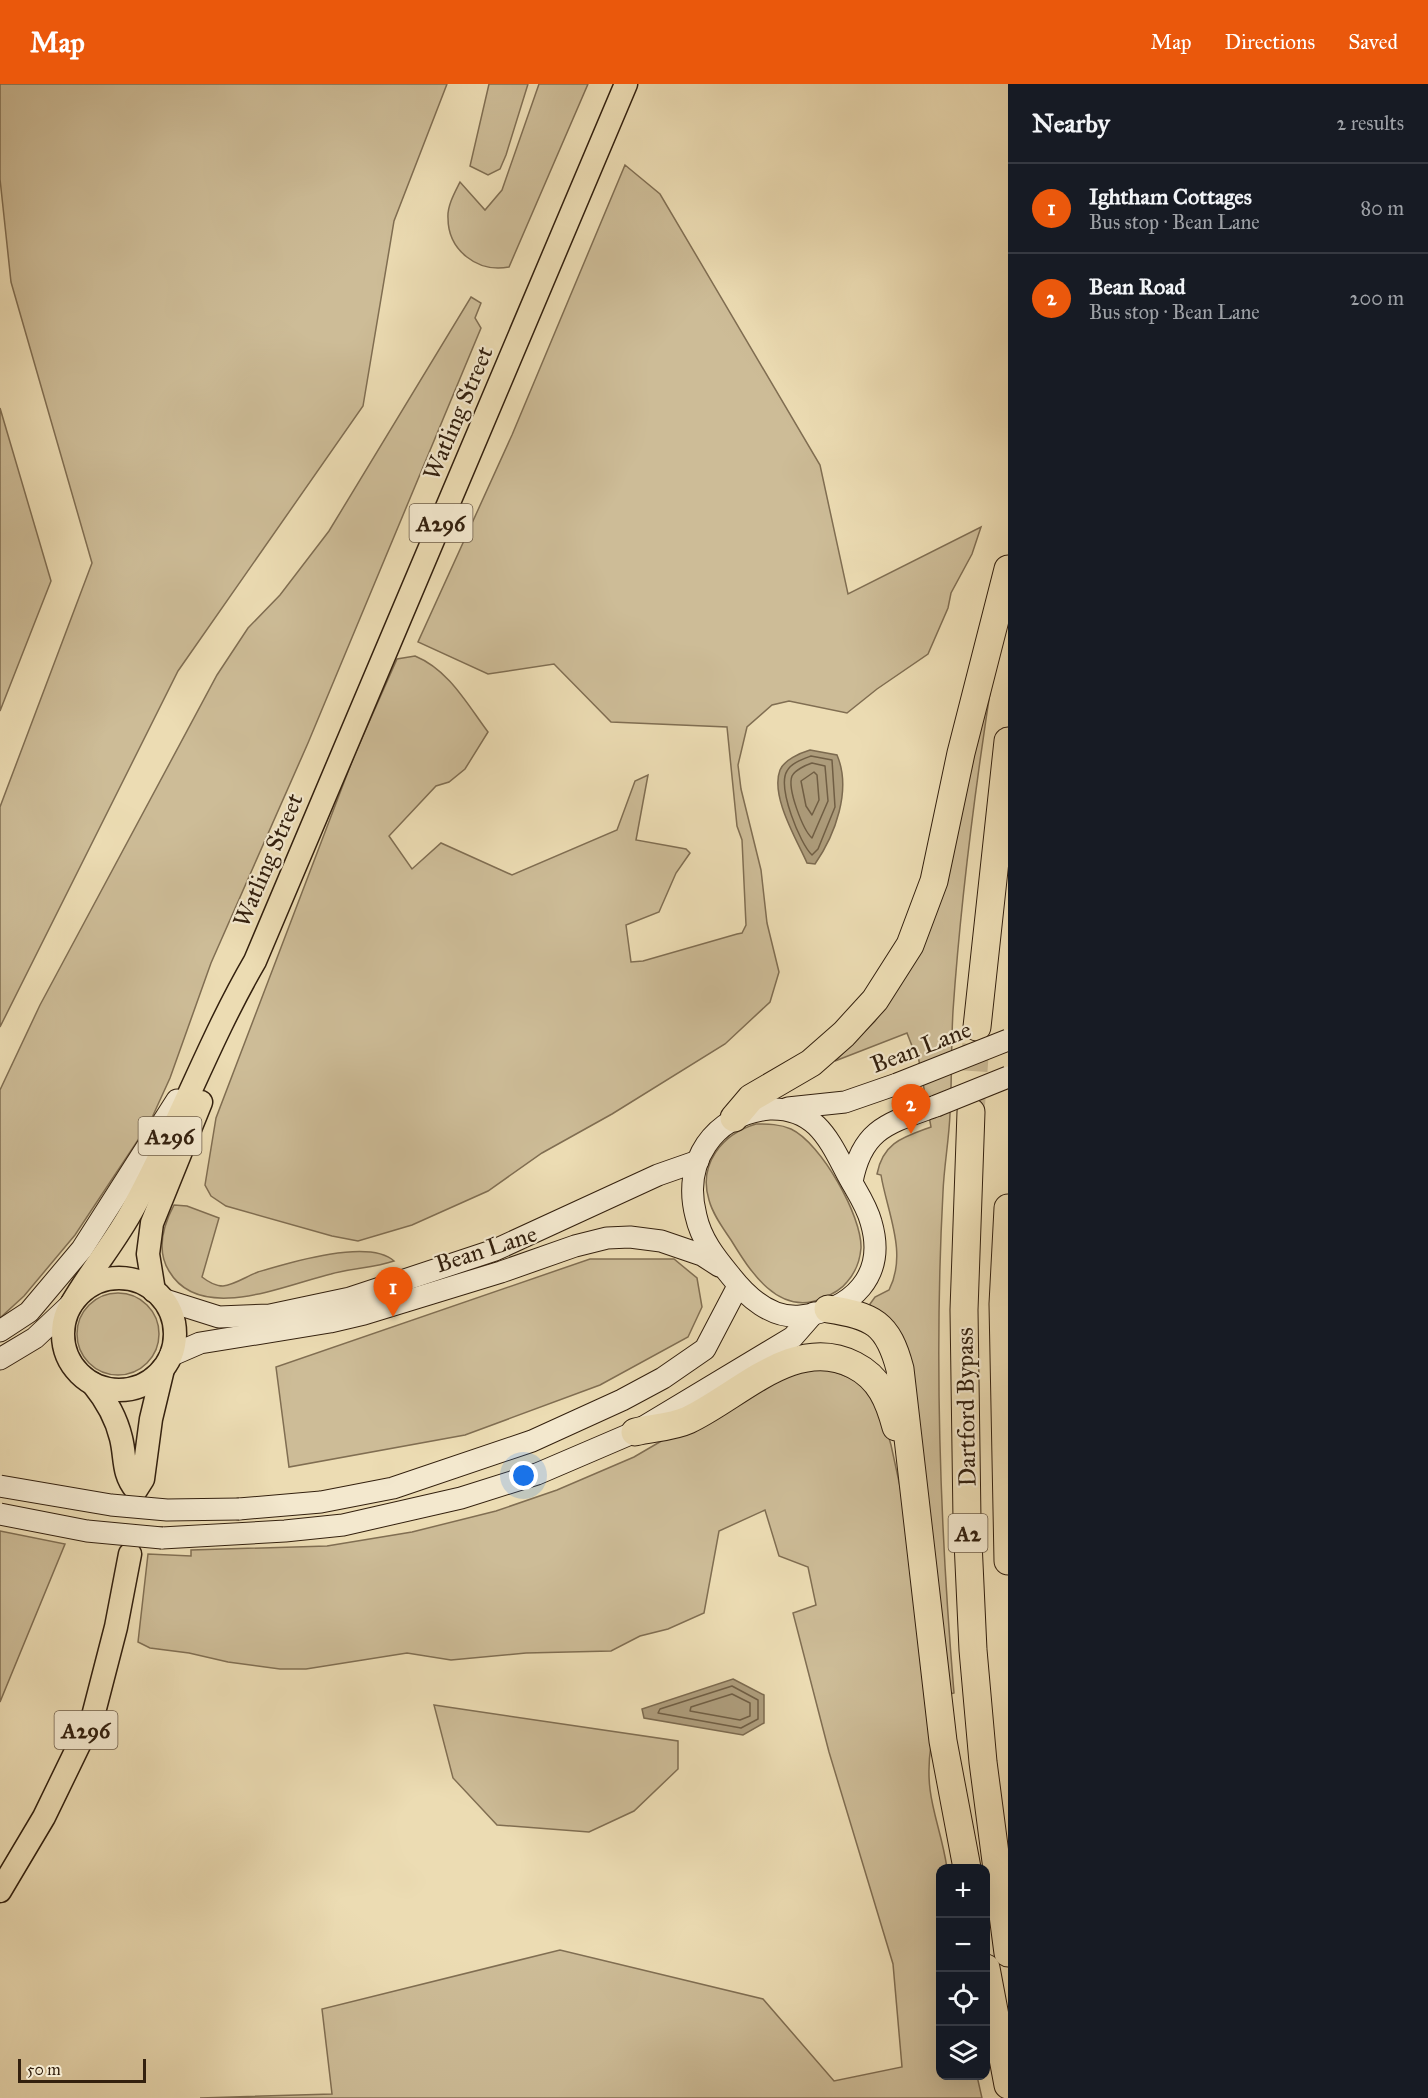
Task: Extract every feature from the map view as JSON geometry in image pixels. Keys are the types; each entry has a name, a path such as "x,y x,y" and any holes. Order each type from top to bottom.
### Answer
{"highway":[{"path":"734,1118 751,1098 811,1063 844,1034 875,1000 910,945 934,881 963,745 1008,569"},
{"path":"977,1027 1008,741"},
{"name":"Dartford Bypass","path":"971,1112 964,1310 967,1520 973,1650 983,1762 1008,1953"},
{"name":"Dartford Bypass","path":"1008,1208 1003,1304 1008,1561"},
{"path":"821,1311 867,1317 888,1336 901,1374 908,1426 906,1444 943,1741 966,1864"},
{"path":"634,1432 687,1421 779,1367 808,1358 827,1357 847,1362 875,1380 885,1395 896,1427 906,1444"},
{"path":"987,1972 1008,2085"}],"main road":[{"name":"Watling Street","path":"71,1304 135,1205 200,1074 234,996 255,961 626,84"},
{"name":"Watling Street","path":"158,1295 148,1250 152,1223 249,984 255,961"},
{"path":"0,1331 29,1312 82,1249 174,1106 230,987 255,961"},
{"name":"Bean Lane","path":"781,1108 845,1102 1008,1040"},
{"path":"852,1182 859,1152 875,1134 888,1125 1008,1077"},
{"path":"781,1108 802,1116 825,1134 835,1148 872,1224 873,1257 861,1288 847,1302 821,1311 793,1316 778,1313 754,1300 738,1286 710,1250 696,1216 692,1189 698,1161 715,1133 734,1118 756,1111 781,1108"},
{"name":"Bean Lane","path":"158,1295 219,1317 270,1314 350,1298 495,1250 658,1175 698,1161"},
{"name":"Bean Lane","path":"166,1362 200,1343 330,1322 364,1314 501,1272 575,1246 607,1238 654,1240 693,1252 716,1263 738,1286"},
{"path":"0,1359 35,1338 71,1304 99,1279 106,1277 132,1279 158,1295 174,1326 151,1419 143,1479 136,1490 127,1479 121,1438 107,1402 67,1357 63,1338 71,1304"},
{"path":"0,1486 111,1505 167,1510 239,1509 321,1502 393,1488 542,1436 622,1400 663,1378 705,1349 738,1286"},
{"path":"0,1514 87,1531 162,1538 343,1525 461,1498 537,1473 634,1432 793,1337 821,1311"},
{"path":"93,1384 111,1390 130,1389 148,1382 166,1362"},
{"name":"A296","path":"0,1891 44,1817 93,1716 116,1627 130,1554"}],"shaded area":[{"path":"0,84 447,84 394,221 363,406 178,671 0,1027 0,807 92,563 11,282 0,179"},
{"path":"489,84 528,84 500,169 488,175 470,166"},
{"path":"539,84 588,84 509,267 497,268 476,263 466,257 453,240 448,218 450,204 460,182 485,210 502,190"},
{"path":"625,165 660,194 820,465 848,594 981,527 972,554 951,593 948,608 928,654 847,713 789,701 772,705 747,727 738,765 741,789 761,870 767,923 779,972 770,1002 725,1044 612,1114 542,1153 488,1191 412,1225 358,1241 332,1236 226,1206 211,1196 205,1185 216,1118 354,756 397,659 415,656 438,670 448,679 488,732 465,769 449,782 436,786 389,836 412,869 441,843 512,875 617,830 635,781 648,775 636,840 686,849 690,853 676,873 659,912 626,925 631,962 643,961 742,933 746,925 742,840 737,826 727,727 611,722 554,664 488,674 418,642 512,435"},
{"path":"471,297 481,303 475,318 481,328 308,743 211,963 170,1078 150,1122 75,1235 24,1296 0,1318 0,1090 40,1005 217,675 248,628 280,595 329,531"},
{"path":"0,408 51,581 0,711"},
{"path":"994,667 975,795 960,924 940,1254 940,1442 945,1568 954,1693 950,1694 920,1476 870,1304 875,1297 889,1290 897,1262 891,1218 881,1175 877,1174 880,1163 896,1142 931,1127 917,1050 914,1051 907,1033 835,1061 875,1021 911,967 964,785"},
{"path":"756,1124 783,1126 803,1137 827,1164 855,1218 861,1248 857,1266 842,1287 821,1299 806,1303 791,1301 767,1288 747,1265 718,1221 711,1206 706,1187 707,1174 716,1152 733,1135"},
{"path":"174,1205 187,1206 219,1218 202,1277 217,1285 227,1285 258,1272 328,1254 366,1252 382,1254 394,1261 339,1272 268,1292 222,1298 201,1295 183,1287 165,1263 163,1237"},
{"path":"590,1259 674,1259 697,1278 702,1307 688,1337 600,1385 465,1435 289,1467 276,1367"},
{"path":"118,1293 134,1296 147,1305 156,1318 159,1334 156,1350 147,1363 134,1372 118,1375 102,1372 89,1363 80,1350 77,1334 80,1318 89,1305 102,1296"},
{"path":"826,1368 860,1382 882,1413 891,1445 901,1491 931,1745 929,1780 946,1864 936,1864 936,2080 978,2080 982,2098 200,2098 332,2094 322,2009 560,1950 763,1999 834,2081 902,2067 893,1964 829,1752 793,1613 816,1605 808,1567 779,1556 765,1510 719,1531 704,1613 668,1629 640,1636 611,1651 526,1653 451,1660 407,1653 306,1669 280,1669 150,1648 138,1642 148,1554 191,1556 191,1550 327,1546 412,1532 496,1511 557,1490 634,1457 682,1429 792,1374"},
{"path":"0,1531 65,1544 0,1702"},
{"path":"434,1705 678,1741 678,1769 634,1811 589,1832 497,1825 453,1778"}],"water":[{"path":"810,750 837,755 843,783 835,826 815,864 807,863 791,830 782,805 778,781 780,770 785,763"},
{"path":"733,1679 764,1695 764,1723 743,1735 644,1718 642,1709"}],"tunnel":[{"path":"971,1112 977,1029"}],"place":[{"name":"Bean Road","path":"911,1134"},
{"name":"Ightham Cottages","path":"393,1317"}]}
